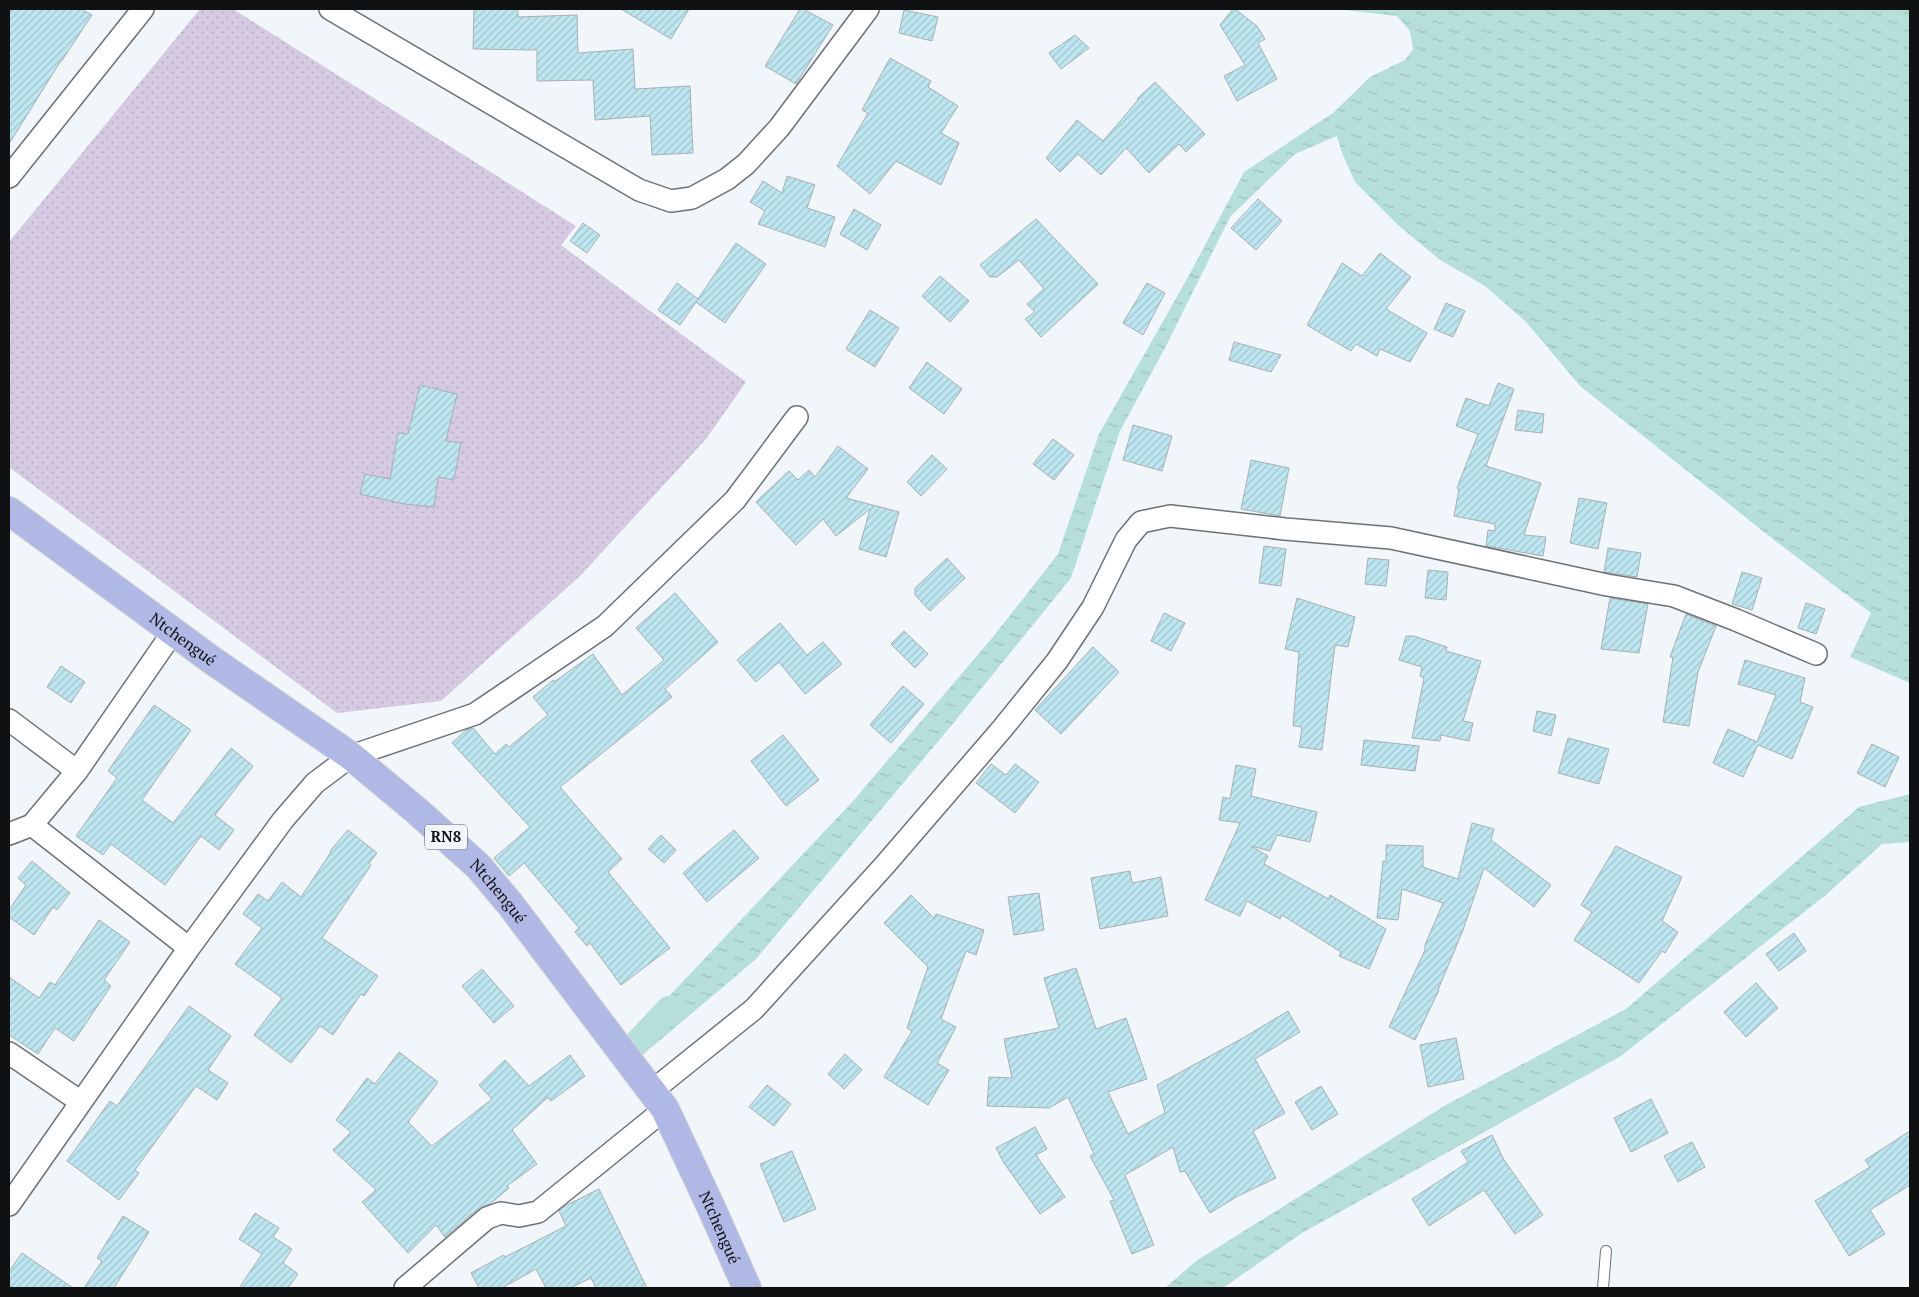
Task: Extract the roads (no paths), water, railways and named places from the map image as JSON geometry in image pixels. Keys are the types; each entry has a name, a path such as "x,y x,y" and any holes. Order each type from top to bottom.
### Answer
{"main road":[{"name":"Ntchengué","path":"9,511 173,632 351,756 418,811 479,867 510,904 658,1100 712,1207 747,1288"}],"street":[{"path":"9,177 143,9"},
{"path":"330,9 639,190 670,201 692,198 727,179 746,164 779,128 868,9"},
{"path":"9,1205 189,948 283,820 316,783 351,756 475,714 606,626 735,500 797,417"},
{"path":"406,1288 487,1218 501,1213 519,1216 538,1212 754,1009 890,859 1002,729 1057,661 1093,606 1126,540 1142,522 1170,516 1284,529 1391,538 1607,585 1674,596 1816,654"},
{"path":"9,834 32,824 77,771 173,632"},
{"path":"9,720 77,771"},
{"path":"32,824 189,948"},
{"path":"9,1053 81,1102"}],"lane":[{"path":"1603,1288 1606,1251"}],"water":[{"path":"1336,9 1910,9 1910,683 1850,657 1871,613 1778,543 1580,386 1527,323 1485,286 1440,260 1398,225 1355,182 1342,153 1337,136 1295,154 1230,217 1166,346 1120,431 1071,578 951,726 756,959 652,1047 640,1027 853,801 993,637 1058,554 1099,434 1187,279 1244,172 1333,113 1370,77 1405,60 1413,49 1410,31 1397,16"},
{"path":"1910,794 1910,842 1882,844 1827,894 1621,1056 1302,1233 1223,1288 1165,1288 1196,1261 1446,1105 1626,1009 1859,807"}],"waterway":[{"path":"637,1043 669,1009"}]}
